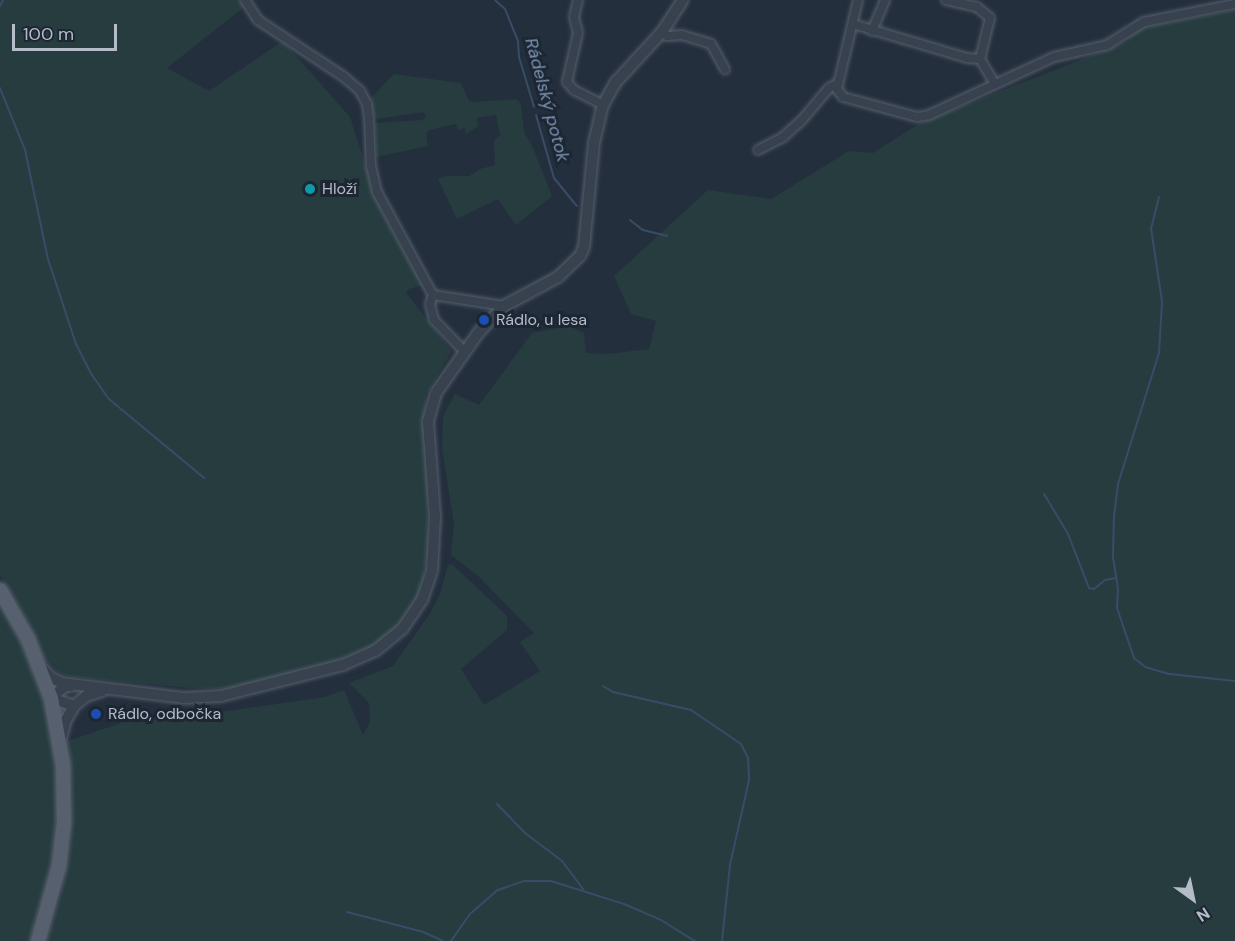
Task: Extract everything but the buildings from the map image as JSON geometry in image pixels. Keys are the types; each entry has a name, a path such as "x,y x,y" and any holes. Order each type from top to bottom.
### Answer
{"main road":[{"path":"0,590 18,619 37,662 51,698 60,742 65,795 62,844 53,895 38,941"}],"street":[{"path":"245,0 258,20 344,77 360,91 367,104 371,166 377,192 433,295 430,304 434,320 464,351"},
{"path":"578,0 574,17 578,33 567,82 574,90 603,105"},
{"path":"37,662 55,681 185,698 246,692 360,658 382,646 403,628 422,600 432,571 435,517 428,421 436,393 464,351 504,306 558,277 580,256 584,247 594,143 603,105 616,82 662,32 683,0"},
{"path":"858,0 837,89 843,97 917,117 929,115 1054,57 1107,45 1144,22 1235,4"},
{"path":"872,31 885,0"},
{"path":"946,0 977,4 990,18 980,59 995,84"},
{"path":"853,24 967,58 980,59"},
{"path":"662,32 667,36 682,35 711,44 725,69"},
{"path":"758,150 783,138 829,88 838,83"},
{"path":"433,295 504,306"},
{"path":"51,698 66,686 77,685"},
{"path":"60,742 66,720 74,706 94,692 111,689"},
{"path":"51,698 74,706"}],"green space":[{"path":"0,0 240,0 244,7 167,68 209,91 283,41 350,117 377,202 423,285 409,289 406,293 452,351 426,394 428,548 422,585 413,605 393,631 366,652 234,689 191,688 72,677 58,673 44,659 24,615 0,576"},
{"path":"1235,10 1235,941 46,941 60,897 69,845 72,795 68,741 118,724 134,715 183,715 227,711 325,697 344,690 363,735 370,722 369,703 349,683 393,666 429,615 440,594 448,565 452,564 507,616 507,630 461,669 484,705 540,671 520,642 534,633 478,576 451,555 454,524 442,448 443,416 455,394 479,405 532,333 568,326 584,333 586,353 607,354 649,349 656,321 631,314 614,276 708,190 771,199 849,151 873,153 920,123 1128,41 1130,36 1140,28"},
{"path":"394,74 461,83 469,101 517,99 521,105 524,132 533,148 552,196 516,225 498,199 457,219 438,179 447,176 469,176 480,169 495,165 494,141 500,135 496,115 477,118 478,126 466,134 465,128 458,130 456,124 429,130 426,134 428,146 376,157 375,123 423,120 426,117 423,112 378,119 374,116 370,99"},
{"path":"0,604 21,642 44,700 56,766 56,822 52,864 30,941 0,941"}],"waterway":[{"path":"0,6 3,0"},
{"name":"Rádelský potok","path":"495,0 505,9 518,42 519,57 534,107"},
{"path":"0,88 25,150 48,259 76,344 92,375 109,399 204,478"},
{"name":"Rádelský potok","path":"536,115 554,178 577,206"},
{"path":"1159,197 1151,228 1162,302 1159,353 1118,484 1114,515 1113,557 1118,589 1117,608 1134,658 1145,667 1170,674 1235,681"},
{"name":"Rádelský potok","path":"630,220 643,230 667,236"},
{"path":"1044,494 1068,534 1089,588 1094,589 1105,580 1116,578"},
{"path":"603,686 613,692 691,710 741,744 748,758 749,780 730,865 722,941"},
{"path":"497,804 525,833 562,861 584,890"},
{"path":"451,941 470,914 498,890 524,881 551,881 624,904 661,920 695,941"},
{"path":"347,912 423,932 443,941"}],"place":[{"name":"Hloží","path":"310,189"},
{"name":"Rádlo, u lesa","path":"484,320"},
{"name":"Rádlo, odbočka","path":"96,714"}]}
